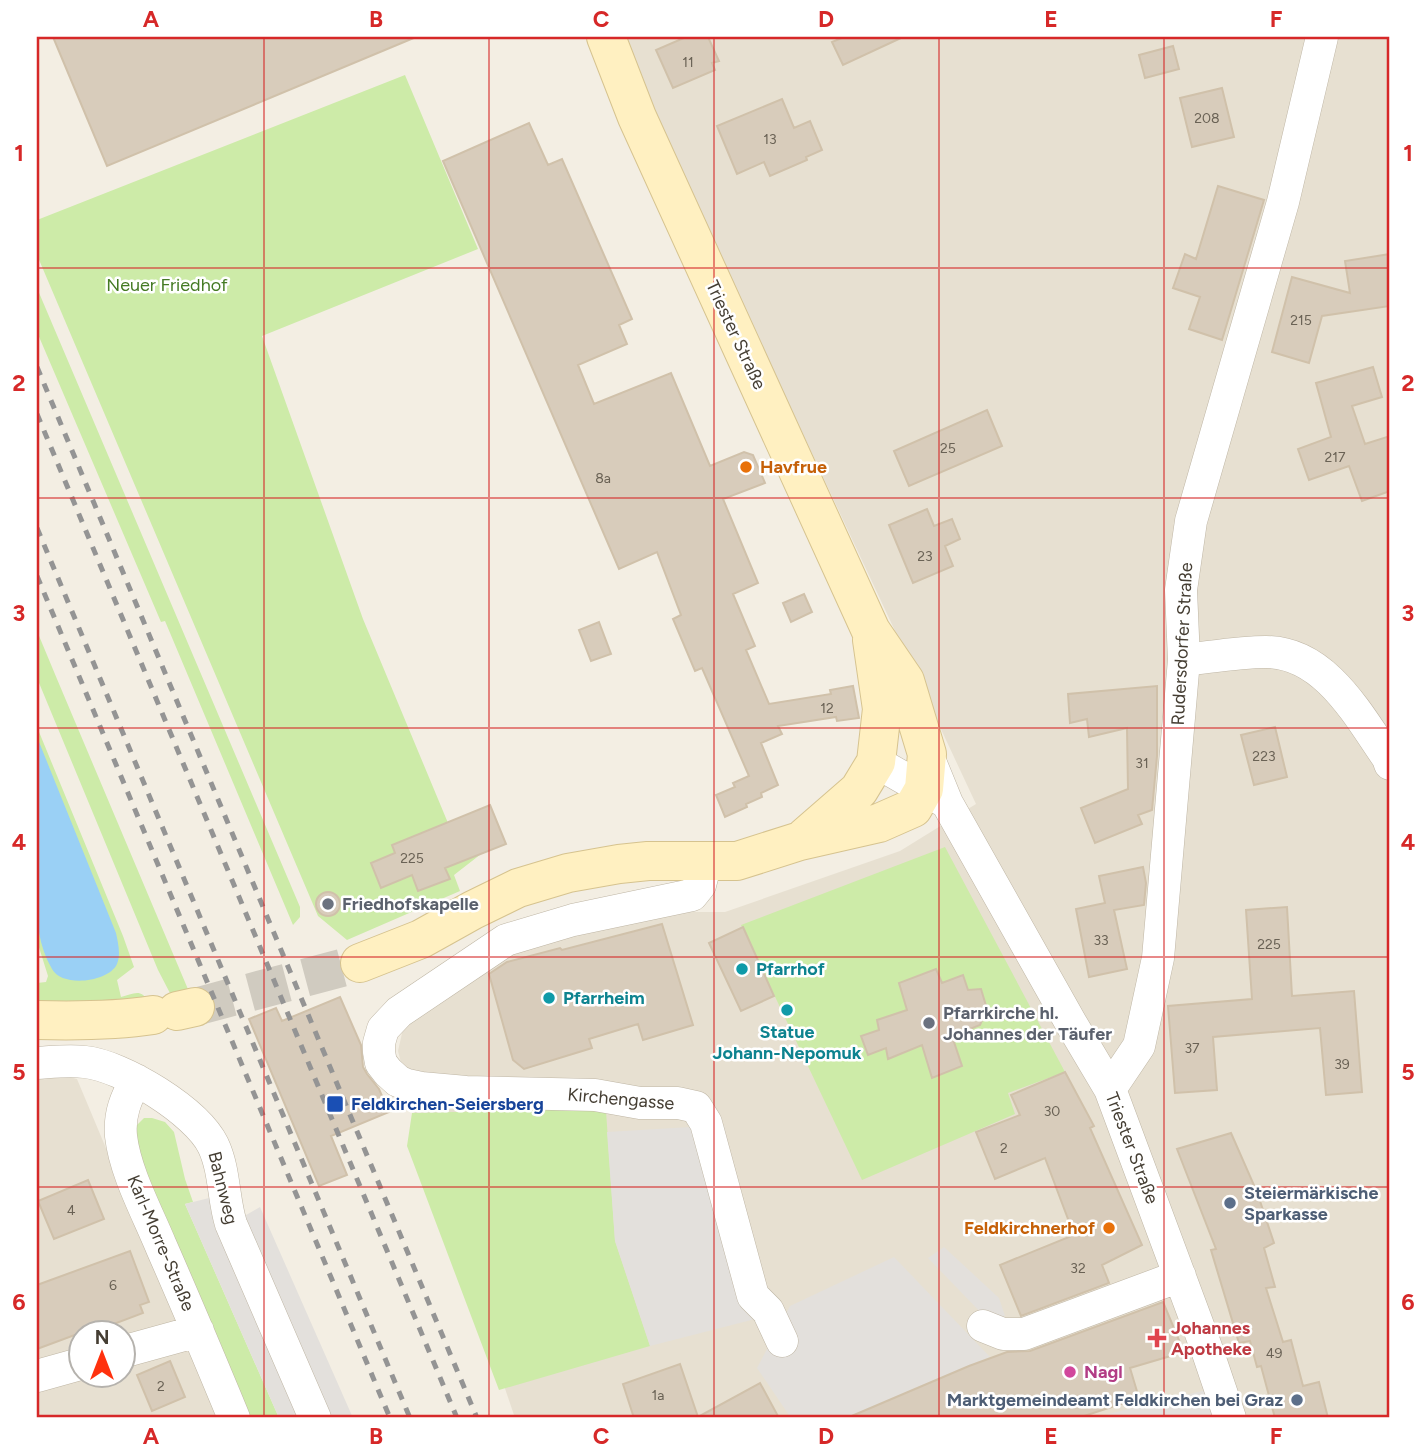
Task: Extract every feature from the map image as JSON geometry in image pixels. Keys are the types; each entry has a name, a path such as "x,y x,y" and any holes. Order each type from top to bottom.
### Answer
{"street":[{"name":"Triester Straße","path":"606,37 637,117 871,631"},
{"name":"Rudersdorfer Straße","path":"1110,1089 1139,1046 1158,958 1185,660 1181,590 1191,521 1283,202 1322,37"},
{"path":"800,841 859,790 876,762 882,709 871,631"},
{"path":"871,631 905,681 933,782"},
{"path":"1185,660 1236,653 1269,652 1294,657 1321,672 1343,694 1390,760"},
{"path":"876,762 933,782"},
{"name":"Triester Straße","path":"933,782 1110,1089 1230,1418"},
{"path":"360,963 421,939 493,900 545,879 592,867 648,861 737,860 800,841 879,823 913,808 933,782"},
{"name":"Kirchengasse","path":"706,862 700,885 692,895 573,920 506,940 398,1012 383,1029 379,1052 381,1063 398,1081 421,1088 466,1092 595,1095 696,1107 706,1123 753,1296 768,1311 782,1341"},
{"path":"37,1020 96,1020 175,1011"},
{"name":"Bahnweg","path":"37,1063 88,1062 111,1069 136,1080 180,1108 206,1133 219,1163 231,1224 315,1418"},
{"name":"Karl-Morre-Straße","path":"136,1080 123,1105 120,1122 125,1154 134,1182 198,1331 136,1348"},
{"path":"983,1326 1003,1334 1024,1334 1180,1276"},
{"path":"198,1331 234,1418"},
{"path":"37,1376 66,1368"}],"shaded area":[{"path":"624,37 1390,37 1390,1418 515,1418 421,1141 398,1051 405,1020 505,953 651,912 725,912 900,851 976,804 692,197"},
{"path":"58,1074 77,1079 219,1418 37,1418 37,1079"},
{"path":"724,1125 760,1284 779,1313 650,1346 615,1241 607,1132"},
{"path":"209,1198 225,1225 260,1207 353,1418 279,1418 185,1204"},
{"path":"944,1247 999,1298 1005,1316 990,1322 928,1258"},
{"path":"894,1257 990,1357 846,1418 791,1418 757,1368 790,1306"},
{"path":"1206,1390 1216,1418 1092,1418"}],"green space":[{"name":"Neuer Friedhof","path":"405,75 478,249 262,336 363,619 458,847 475,841 481,854 454,875 460,891 347,940 318,916 37,255 37,220"},
{"path":"37,288 300,907 300,917 293,925 165,621 161,622 37,332"},
{"path":"37,631 190,994 172,997 158,970 37,678"},
{"path":"37,727 134,967 117,980 121,997 139,993 147,1001 37,1006 37,983 46,982 48,976 37,941"},
{"path":"945,847 1065,1072 1008,1093 1015,1114 862,1180 741,925"},
{"path":"596,1109 606,1111 615,1241 650,1346 499,1390 407,1146 412,1113"},
{"path":"144,1118 165,1122 174,1132 193,1202 185,1204 279,1418 240,1418 135,1159 136,1126"}],"water":[{"path":"37,737 116,933 119,952 117,964 96,979 75,981 57,975 45,955 41,941 36,895"}],"building":[{"path":"53,37 416,37 107,166"},
{"path":"686,37 708,37 719,61 712,63 715,70 673,88 656,50"},
{"path":"844,37 903,37 843,65 832,42"},
{"path":"1173,46 1179,69 1145,78 1139,55"},
{"path":"1222,88 1234,137 1192,147 1180,98"},
{"path":"782,99 794,128 810,121 822,150 806,157 807,160 770,176 764,162 737,174 717,126"},
{"path":"529,123 548,165 562,159 632,319 619,325 627,344 578,365 594,404 671,373 710,466 744,452 753,455 765,483 723,499 758,583 733,594 755,646 746,650 769,704 831,694 830,690 853,686 859,718 837,721 836,717 778,726 782,734 761,743 778,785 761,793 762,797 746,804 747,807 725,817 716,795 735,787 733,783 749,776 702,668 695,671 673,619 681,615 657,552 619,569 443,161"},
{"path":"1218,186 1264,200 1222,340 1189,329 1200,297 1173,288 1185,254 1196,259"},
{"path":"1390,254 1390,306 1322,316 1309,363 1272,352 1292,277 1350,293 1345,261"},
{"path":"1373,367 1382,397 1352,406 1365,444 1390,436 1390,491 1362,501 1349,466 1309,480 1298,449 1331,437 1316,383"},
{"path":"987,410 1002,446 909,486 894,451"},
{"path":"927,509 934,526 952,519 960,539 945,546 953,566 913,583 889,525"},
{"path":"804,594 812,612 791,622 783,603"},
{"path":"599,622 611,654 591,661 579,630"},
{"path":"1157,686 1157,756 1152,810 1138,815 1142,824 1095,843 1081,808 1128,789 1127,728 1089,737 1087,719 1070,723 1068,694"},
{"path":"1275,727 1287,777 1254,785 1241,735"},
{"path":"490,805 506,844 445,868 450,879 418,891 412,875 381,888 371,863 395,853 392,845"},
{"path":"1143,867 1146,883 1144,905 1114,910 1127,969 1089,977 1076,909 1105,903 1099,876"},
{"name":"Friedhofskapelle","path":"328,892 336,896 340,904 336,912 328,916 320,912 316,904 320,896"},
{"path":"1287,907 1292,996 1354,991 1362,1092 1326,1095 1320,1028 1213,1037 1217,1090 1175,1093 1168,1006 1252,999 1246,910"},
{"name":"Pfarrheim","path":"662,924 693,1025 643,1040 638,1024 589,1039 592,1048 524,1069 513,1060 489,974 507,962"},
{"name":"Pfarrhof","path":"743,927 774,996 741,1011 709,943"},
{"name":"Pfarrkirche hl. Johannes der Täufer","path":"936,969 942,983 963,975 968,990 981,989 987,1009 980,1025 952,1036 962,1066 932,1078 922,1045 888,1059 886,1048 868,1055 861,1036 879,1030 877,1020 907,1010 899,983"},
{"path":"340,997 361,1045 363,1067 379,1089 389,1112 331,1136 347,1175 319,1186 249,1019 276,1008 282,1021"},
{"path":"1065,1072 1094,1126 1090,1128 1142,1245 1102,1265 1109,1283 1021,1316 1000,1265 1074,1235 1045,1158 995,1179 976,1132 1020,1115 1011,1095"},
{"path":"1231,1133 1257,1192 1274,1243 1264,1248 1275,1287 1266,1288 1283,1342 1291,1340 1303,1386 1319,1382 1328,1418 1275,1418 1261,1366 1257,1367 1250,1341 1239,1343 1211,1250 1216,1249 1177,1149"},
{"path":"88,1180 104,1219 54,1239 38,1201"},
{"path":"130,1251 149,1302 140,1305 143,1313 130,1318 66,1318 66,1338 37,1349 37,1285"},
{"path":"1163,1302 1184,1352 1130,1368 1139,1398 1078,1418 847,1418 1007,1352 1030,1351"},
{"path":"170,1361 185,1397 152,1411 137,1375"},
{"path":"680,1364 698,1417 760,1383 779,1418 634,1418 623,1384"}],"tunnel":[{"path":"195,1007 360,963"}],"railway":[{"path":"37,367 477,1418"},
{"path":"37,414 457,1418"},
{"path":"37,528 410,1418"},
{"path":"37,576 390,1418"}],"place":[{"name":"Havfrue","path":"746,467"},
{"name":"Friedhofskapelle","path":"328,904"},
{"name":"Pfarrhof","path":"742,969"},
{"name":"Pfarrheim","path":"549,998"},
{"name":"Statue Johann-Nepomuk","path":"787,1010"},
{"name":"Pfarrkirche hl. Johannes der Täufer","path":"929,1023"},
{"name":"Feldkirchen-Seiersberg","path":"335,1104"},
{"name":"Steiermärkische Sparkasse","path":"1230,1203"},
{"name":"Feldkirchnerhof","path":"1109,1228"},
{"name":"Johannes Apotheke","path":"1157,1338"},
{"name":"Nagl","path":"1070,1372"},
{"name":"Marktgemeindeamt Feldkirchen bei Graz","path":"1297,1400"}]}
